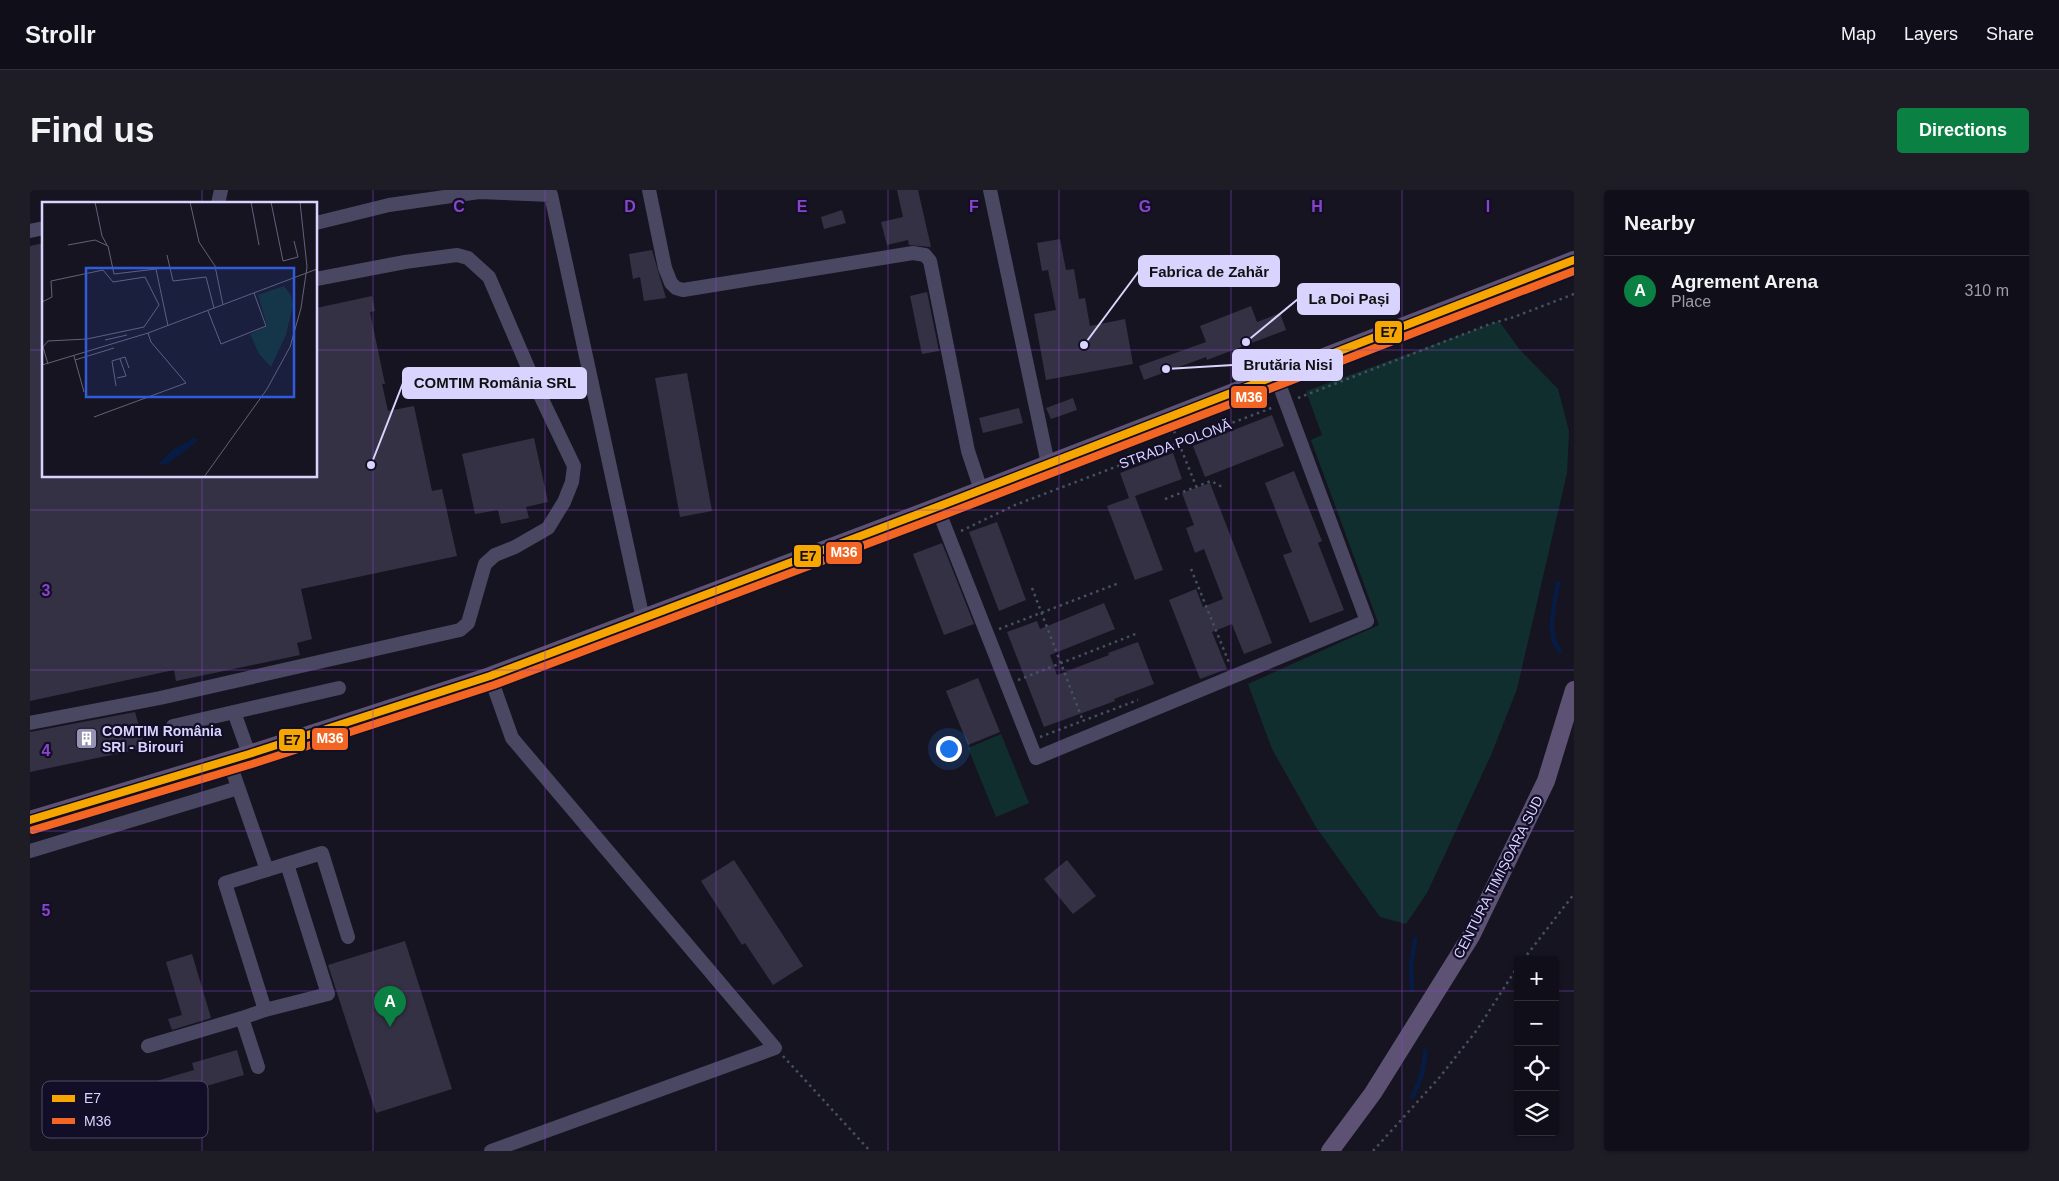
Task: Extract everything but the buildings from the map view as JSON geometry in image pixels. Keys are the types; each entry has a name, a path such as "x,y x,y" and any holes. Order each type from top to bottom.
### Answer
{"main road":[{"name":"STRADA POLONĂ","path":"30,820 249,754 490,676 937,507 1574,260"},
{"name":"CENTURA TIMIȘOARA SUD","path":"1330,1151 1373,1093 1471,936 1546,781 1574,690"}],"lane":[{"path":"649,190 665,268 671,283 676,288 683,290 913,253 925,255 930,261 968,451 981,490"},
{"path":"990,190 1048,464"},
{"path":"318,223 389,205 479,192 551,195 643,619"},
{"path":"30,723 160,698 460,630 468,623 485,564 496,555 515,547 548,528 557,515 572,482 574,466 539,393 489,277 468,258 458,255 406,262 318,279"},
{"path":"937,507 1036,758 1368,621 1276,376"},
{"path":"490,676 512,738 776,1048 491,1151"},
{"path":"172,726 339,688"},
{"path":"234,712 249,754"},
{"path":"228,760 267,870"},
{"path":"30,852 238,788"},
{"path":"265,1010 225,883 322,853 348,936"},
{"path":"148,1046 265,1010 328,994 287,864"},
{"path":"242,1018 258,1067"}],"path":[{"name":"STRADA POLONĂ","path":"948,537 1015,505 1574,294"},
{"path":"1172,425 1196,486"},
{"path":"1165,499 1211,481 1224,488"},
{"path":"1191,569 1234,676"},
{"path":"988,634 1119,583"},
{"path":"1032,588 1084,721"},
{"path":"1007,684 1138,633"},
{"path":"1030,741 1144,698"},
{"path":"1525,956 1574,894"},
{"path":"1373,1151 1439,1078 1477,1030 1514,972"},
{"path":"776,1048 870,1151"}],"green space":[{"path":"1499,321 1520,350 1558,389 1569,431 1567,473 1517,689 1491,755 1427,893 1406,924 1380,917 1316,827 1272,749 1248,684 1379,625 1311,440 1322,435 1306,391"},
{"path":"1001,734 1029,803 996,817 968,748"}],"waterway":[{"path":"1558,583 1553,609 1552,628 1555,644 1560,651"},
{"path":"1412,990 1411,966 1415,939"},
{"path":"1412,1097 1422,1075 1425,1051"}],"transit line":[{"name":"E7","path":"30,820 249,754 490,676 937,507 1574,260"},
{"name":"M36","path":"33,830 252,764 494,685 941,516 1574,271"}],"place":[{"name":"La Doi Pași","path":"1246,342"},
{"name":"Fabrica de Zahăr","path":"1084,345"},
{"name":"Brutăria Nisi","path":"1166,369"},
{"name":"COMTIM România SRL","path":"371,465"},
{"name":"COMTIM România SRI - Birouri","path":"86,739"},
{"name":"Agrement Arena","path":"390,1027"}]}
